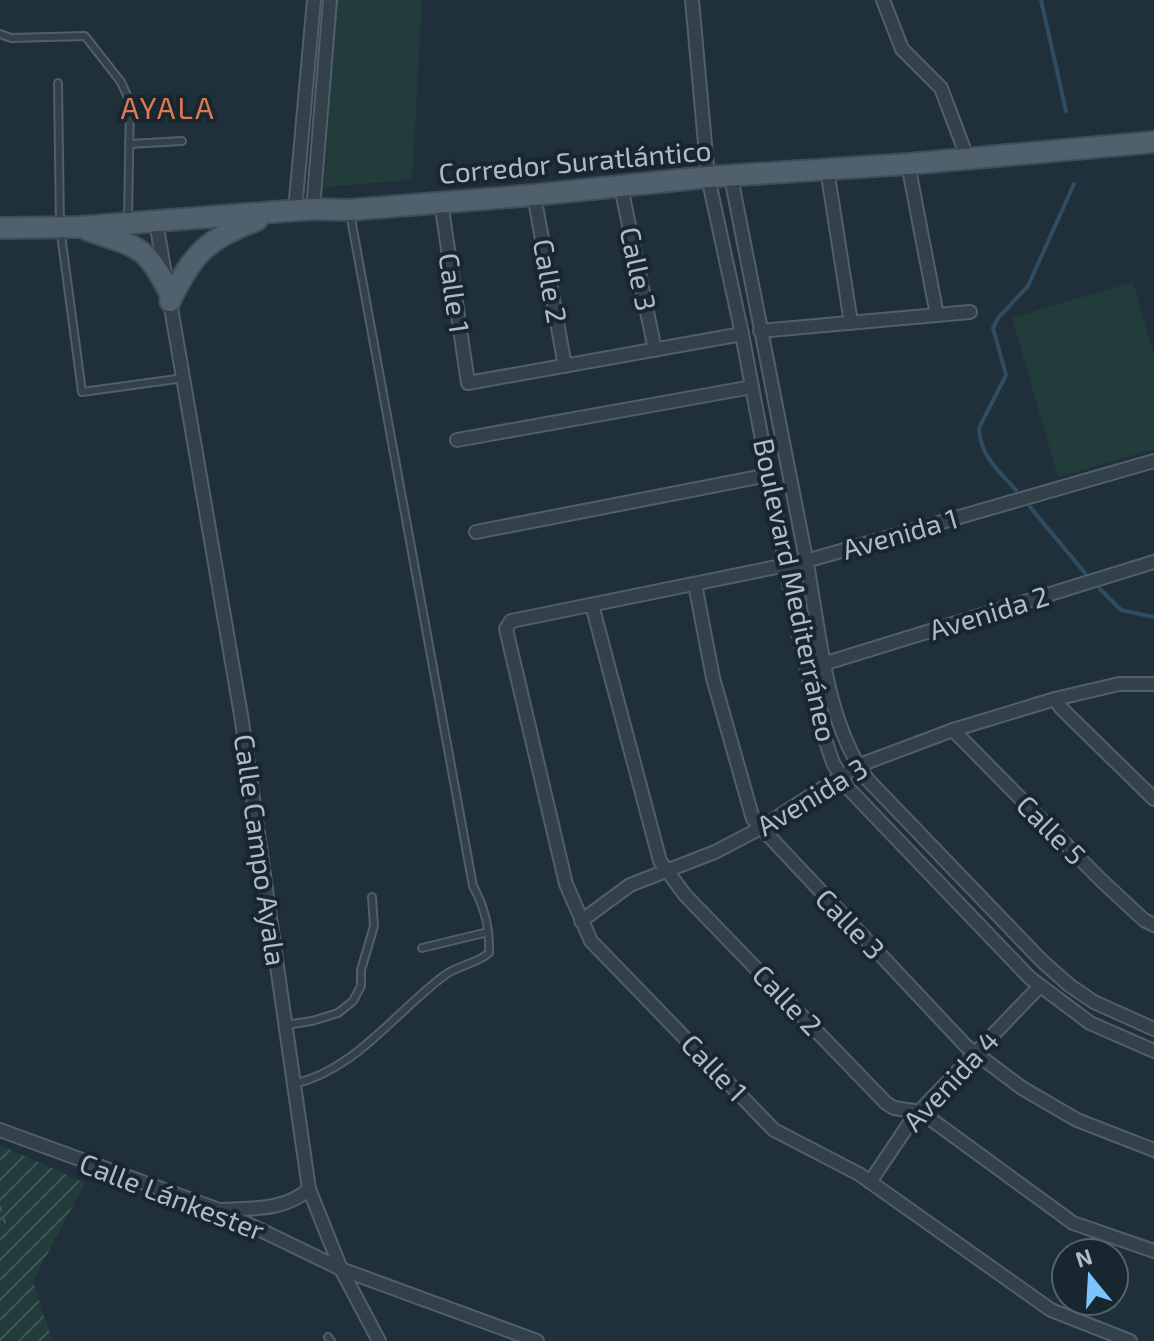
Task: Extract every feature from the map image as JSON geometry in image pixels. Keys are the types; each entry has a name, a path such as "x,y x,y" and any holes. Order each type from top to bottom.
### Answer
{"main road":[{"name":"Corredor Suratlántico","path":"0,228 128,224 295,210 349,210 708,177 908,164 1154,142"},
{"path":"70,227 135,247 146,254 169,294 188,265 212,240 295,210"}],"street":[{"path":"295,210 314,0"},
{"path":"295,210 330,0"},
{"name":"Boulevard Mediterráneo","path":"692,0 708,177 742,334 801,646 833,763 870,811 1040,986 1090,1023 1154,1051"},
{"path":"883,0 902,49 941,88 967,157"},
{"path":"908,164 937,315"},
{"path":"827,169 851,323"},
{"name":"Boulevard Mediterráneo","path":"731,177 806,561 823,664 857,766 1042,961 1094,1002 1154,1029"},
{"name":"Calle 3","path":"621,187 655,350"},
{"name":"Calle 2","path":"534,195 565,366"},
{"name":"Calle 1","path":"441,202 468,383 565,366"},
{"name":"Calle Campo Ayala","path":"156,222 241,715 309,1189 341,1269 379,1341"},
{"path":"760,331 970,312"},
{"path":"565,366 742,334"},
{"path":"457,440 752,387"},
{"name":"Avenida 1","path":"506,629 511,621 806,561 1154,461"},
{"path":"476,532 769,475"},
{"name":"Avenida 2","path":"823,664 1154,562"},
{"name":"Calle 3","path":"695,584 713,678 753,819 976,1053 1022,1088 1077,1120 1154,1150"},
{"name":"Calle 2","path":"592,605 660,861 685,895 886,1103 894,1108 919,1111 1073,1223 1154,1251"},
{"name":"Calle 1","path":"506,629 566,884 591,941 774,1130 870,1182 1051,1310 1130,1341"},
{"name":"Avenida 3","path":"581,921 630,885 715,852 761,828 857,766 953,730 1055,699 1119,684 1154,684"},
{"path":"1055,699 1154,799"},
{"name":"Calle 5","path":"953,730 1101,880 1144,920 1154,925"},
{"name":"Avenida 4","path":"870,1182 898,1137 919,1111 1040,986"},
{"name":"Calle Lánkester","path":"0,1130 219,1210 341,1269"},
{"path":"219,1210 282,1205 297,1199 309,1189"},
{"path":"341,1269 537,1341"}],"lane":[{"path":"0,34 11,38 85,36 121,82 130,102 128,224"},
{"path":"58,83 82,392 184,378"},
{"path":"129,144 182,141"},
{"path":"293,1084 326,1071 359,1050 449,972 482,959 489,953 483,903 473,886 349,210"},
{"path":"285,1025 338,1013 353,1001 361,986 361,970 374,926 372,897"},
{"path":"422,948 488,932"}],"path":[{"path":"0,1206 5,1223 0,1226"}],"green space":[{"path":"337,0 422,0 412,180 324,187"},
{"path":"1133,282 1154,355 1154,449 1058,477 1012,318"},
{"path":"0,1145 85,1183 33,1281 52,1341 0,1341"}],"waterway":[{"path":"1041,0 1066,111"},
{"path":"1016,490 992,462 980,438 979,428 1006,375 993,328 998,318 1028,286 1074,184"},
{"path":"1030,507 1085,573"},
{"path":"1100,589 1121,610 1154,617"}],"district":[{"name":"AYALA","path":"168,109"}]}
